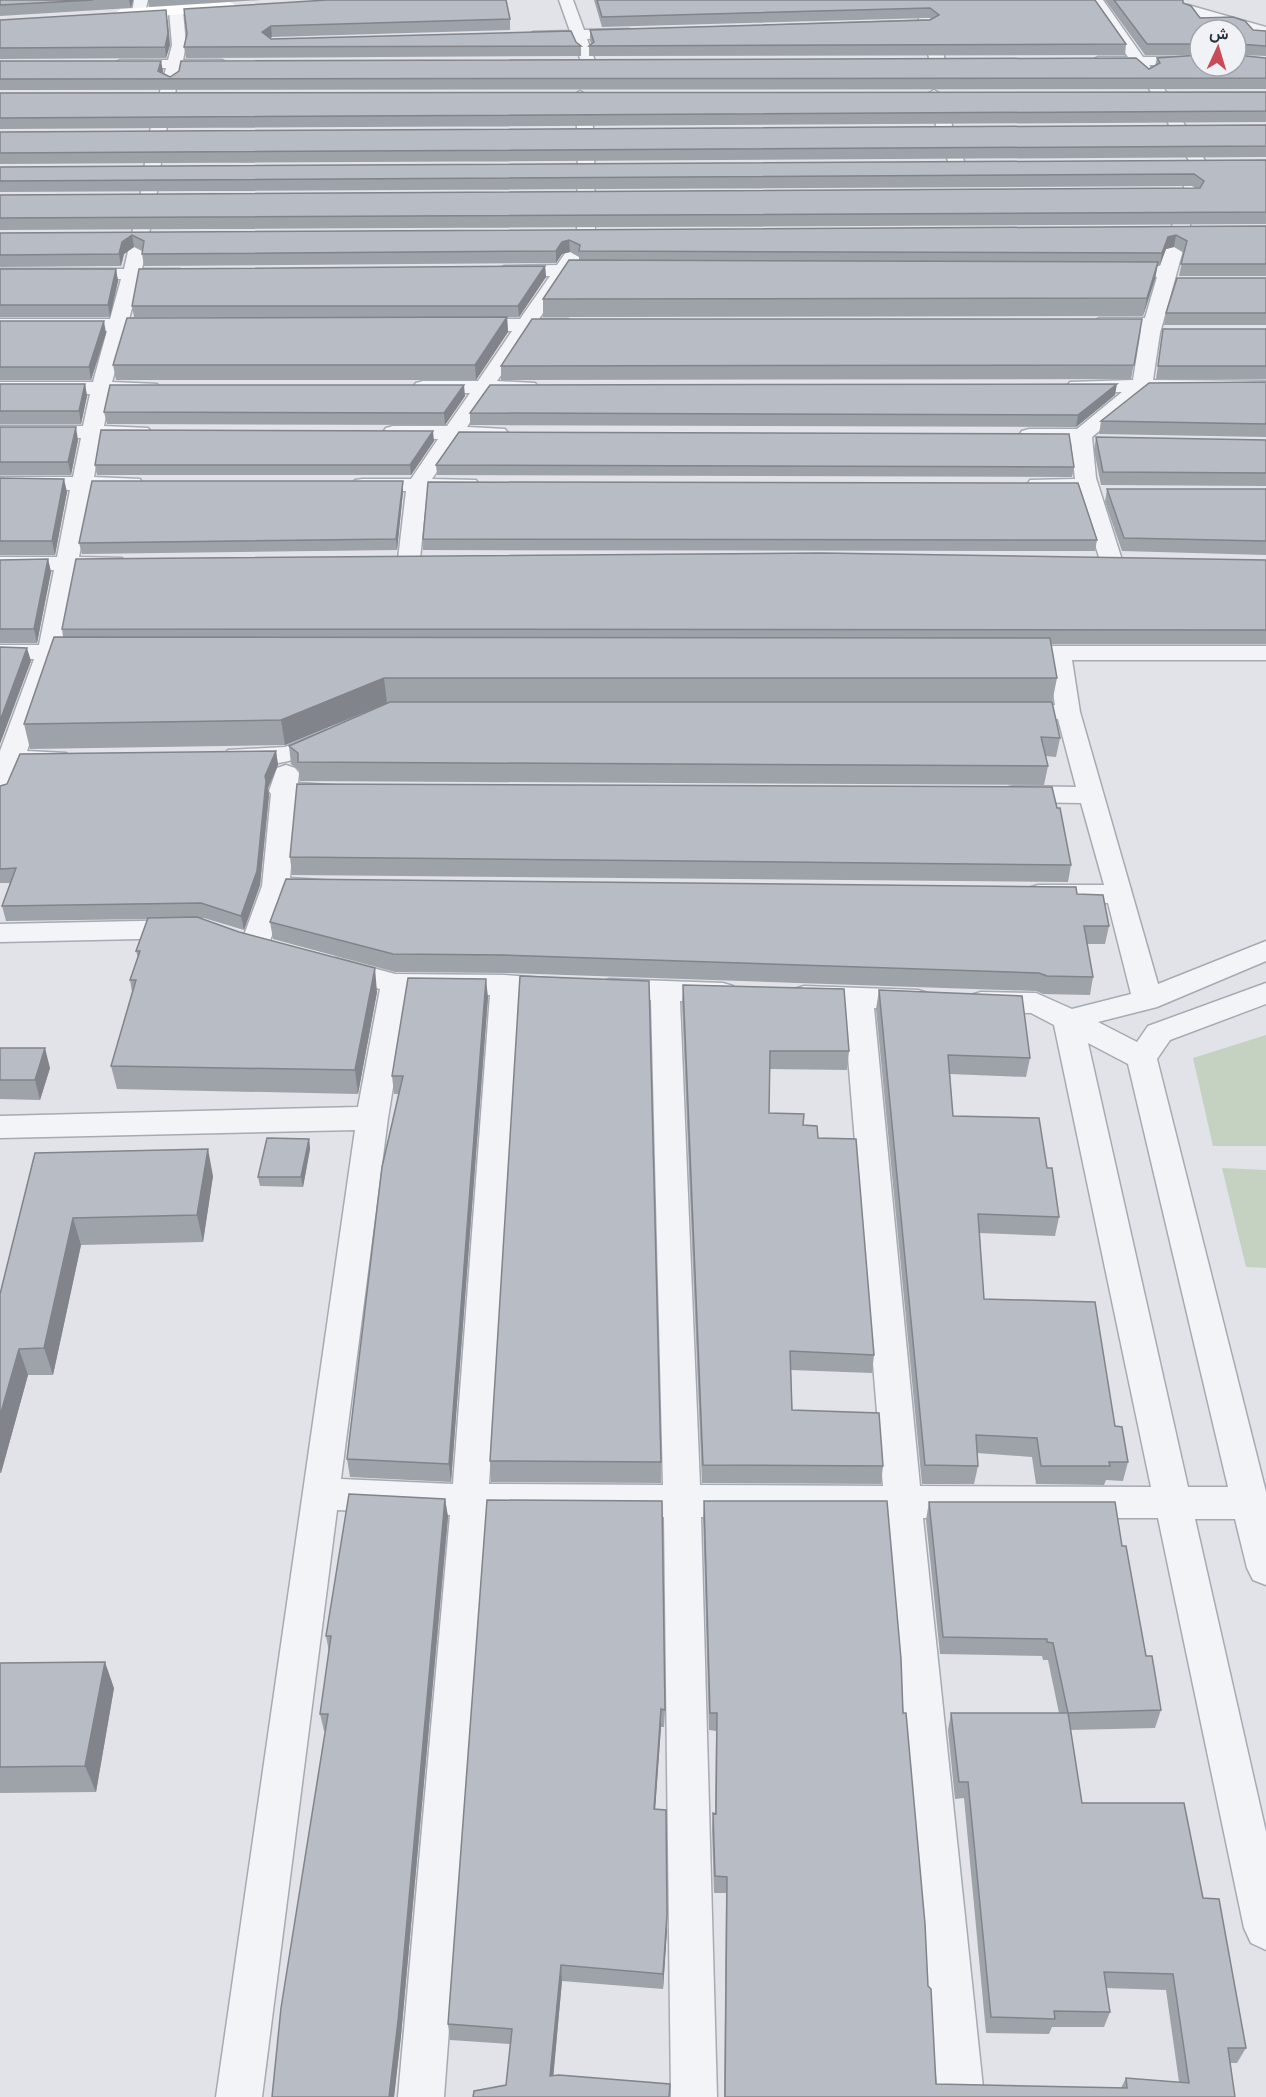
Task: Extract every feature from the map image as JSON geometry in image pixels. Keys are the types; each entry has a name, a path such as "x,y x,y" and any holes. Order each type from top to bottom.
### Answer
{"main road":[{"path":"105,8 141,4 154,0"},
{"path":"141,4 176,11 243,6"}],"street":[{"path":"566,0 588,61"},
{"path":"921,0 923,24 938,62 936,91 939,130 951,164 978,164"},
{"path":"1096,0 1140,61 1169,96 1178,129 1205,164"},
{"path":"1183,5 1194,18"},
{"path":"1183,5 1266,31"},
{"path":"0,791 6,759 49,651 64,564 101,388 120,325 138,237 154,198 159,169 157,135 165,97 182,52 176,11"},
{"path":"522,36 649,32"},
{"path":"104,64 182,52 233,64"},
{"path":"1080,61 1188,61"},
{"path":"580,96 586,134 585,170 579,196 592,236"},
{"path":"1141,96 1169,96"},
{"path":"1155,129 1200,129"},
{"path":"939,130 969,130"},
{"path":"1179,164 1205,164"},
{"path":"1081,439 1142,386 1152,329 1192,193 1205,164"},
{"path":"130,170 159,169"},
{"path":"1168,193 1192,193"},
{"path":"579,196 609,196"},
{"path":"126,198 154,198"},
{"path":"1157,232 1202,231"},
{"path":"562,236 592,236"},
{"path":"409,559 417,485 562,270 592,236"},
{"path":"115,237 161,237"},
{"path":"490,271 622,270"},
{"path":"1097,272 1167,277 1188,283"},
{"path":"0,274 204,273"},
{"path":"1082,324 1152,329 1173,333"},
{"path":"0,325 179,325"},
{"path":"453,325 584,325"},
{"path":"1058,386 1266,387"},
{"path":"399,387 543,387"},
{"path":"0,388 173,388"},
{"path":"0,432 165,432"},
{"path":"368,432 523,433"},
{"path":"1011,435 1081,439 1103,443"},
{"path":"1081,439 1089,489 1111,560"},
{"path":"0,483 154,484"},
{"path":"345,485 489,485"},
{"path":"1016,485 1089,489 1114,494"},
{"path":"385,560 433,559"},
{"path":"1088,560 1135,560"},
{"path":"0,564 135,563"},
{"path":"0,652 108,652"},
{"path":"988,653 1266,653"},
{"path":"1059,654 1068,712 1120,894 1147,1000"},
{"path":"996,712 1068,712"},
{"path":"217,756 289,755 344,731"},
{"path":"0,933 204,929 265,949 276,886 282,791 289,755"},
{"path":"6,759 81,758"},
{"path":"282,791 366,792"},
{"path":"985,794 1092,795"},
{"path":"276,886 347,887"},
{"path":"1013,893 1120,894"},
{"path":"1068,1020 1147,1000 1266,950"},
{"path":"309,961 395,984 505,985 744,994"},
{"path":"239,2097 372,1118 395,984"},
{"path":"422,2097 470,1500 505,985"},
{"path":"665,991 682,1499 694,2097"},
{"path":"1266,993 1159,1033 1142,1059 1266,1568"},
{"path":"778,995 1036,1003 1142,1059"},
{"path":"858,998 903,1501 961,2097"},
{"path":"1068,1020 1266,1928"},
{"path":"0,1127 372,1118"},
{"path":"322,1494 470,1500 682,1499 1173,1505 1250,1503"}],"green space":[{"path":"1266,1035 1266,1146 1213,1146 1193,1058"},
{"path":"1222,1168 1266,1170 1266,1268 1246,1267"}],"building":[{"path":"0,0 93,0 0,5"},
{"path":"327,0 506,0 510,19 271,26 262,32 271,39 571,31 576,42 581,46 184,47 187,34 184,9"},
{"path":"597,0 1095,0 1126,44 589,46 594,42 590,30 930,20 939,15 930,8 602,17"},
{"path":"1114,0 1183,0 1183,3 1191,6 1200,18 1188,18 1188,44 1147,44"},
{"path":"166,10 168,34 165,47 0,48 0,20"},
{"path":"1248,24 1253,30 1266,31 1266,46 1248,45"},
{"path":"1188,56 1188,78 1248,78 1248,56 1266,58 1266,78 0,79 0,61 161,61 158,71 170,77 179,71 181,61 1136,58 1149,69 1160,63 1157,58"},
{"path":"1266,92 1266,111 0,118 0,93"},
{"path":"1266,125 1266,146 0,153 0,132"},
{"path":"1266,160 1266,212 0,218 0,195 1200,188 1204,181 1194,174 0,181 0,167"},
{"path":"1266,226 1266,264 1181,264 1187,241 1176,235 1168,237 1162,253 579,251 580,245 569,240 562,242 556,251 142,254 144,241 132,235 122,242 119,254 0,255 0,233"},
{"path":"569,260 1158,262 1147,298 543,299"},
{"path":"545,266 518,306 132,306 139,269"},
{"path":"0,269 116,269 108,305 0,305"},
{"path":"1177,278 1266,278 1266,313 1166,313"},
{"path":"507,317 475,365 113,365 127,318"},
{"path":"532,319 1142,319 1134,365 501,366"},
{"path":"0,321 104,321 89,367 0,367"},
{"path":"1163,329 1266,329 1266,366 1158,366"},
{"path":"1266,382 1266,424 1101,421 1149,383"},
{"path":"0,384 85,384 79,411 0,411"},
{"path":"1117,384 1078,415 470,413 490,385"},
{"path":"110,385 464,385 444,413 104,412"},
{"path":"0,427 76,427 68,462 0,462"},
{"path":"101,430 433,431 410,465 95,465"},
{"path":"459,432 1069,434 1074,467 436,465"},
{"path":"1096,437 1266,440 1266,473 1103,472"},
{"path":"0,478 64,479 52,541 0,541"},
{"path":"92,481 403,481 396,539 79,543"},
{"path":"428,482 1078,483 1097,540 423,539"},
{"path":"1107,489 1266,489 1266,541 1124,538"},
{"path":"821,553 1266,560 1266,630 62,629 76,559"},
{"path":"48,559 34,629 0,629 0,560"},
{"path":"54,637 1050,638 1057,678 384,678 281,720 24,724"},
{"path":"0,647 27,648 0,721"},
{"path":"390,702 1052,702 1060,738 1041,737 1048,766 298,762 298,753 289,746"},
{"path":"276,751 265,776 257,871 241,916 201,903 2,906 16,868 0,869 0,786 7,784 20,754"},
{"path":"297,784 1052,787 1057,808 1060,808 1071,865 290,857"},
{"path":"286,879 1076,887 1077,894 1103,895 1109,926 1084,926 1093,977 1047,976 1039,973 504,955 393,954 270,922"},
{"path":"197,917 239,932 375,968 355,1070 111,1066 136,980 130,980 140,951 136,951 148,918"},
{"path":"520,976 649,981 661,1462 490,1461"},
{"path":"408,978 486,979 449,1464 347,1459 382,1167 403,1076 392,1076"},
{"path":"683,985 844,989 849,1051 770,1051 769,1113 804,1114 803,1125 817,1126 818,1138 856,1139 874,1355 790,1351 792,1410 879,1413 883,1466 703,1465"},
{"path":"879,990 1022,996 1030,1058 948,1055 953,1116 1039,1118 1047,1168 1052,1168 1059,1217 978,1214 984,1299 1095,1302 1115,1426 1122,1427 1128,1462 1109,1462 1110,1466 1041,1466 1037,1438 976,1435 978,1466 925,1465"},
{"path":"0,1048 45,1048 35,1080 0,1080"},
{"path":"267,1138 309,1139 301,1177 258,1177"},
{"path":"208,1149 197,1215 73,1218 44,1348 19,1349 0,1416 0,1294 35,1153"},
{"path":"349,1494 445,1499 398,2021 389,2097 272,2097 281,2008 328,1714 320,1714 331,1636 326,1636"},
{"path":"487,1500 662,1501 665,1710 661,1709 654,1809 666,1810 667,1914 663,1974 561,1965 550,2076 670,2084 669,2097 473,2097 474,2091 506,2085 512,2029 448,2024"},
{"path":"704,1501 887,1501 901,1659 903,1713 906,1713 925,1924 928,1986 931,1989 936,2084 1127,2088 1126,2078 1189,2083 1173,1974 1104,1972 1110,2012 1054,2011 1055,2019 991,2017 968,1782 959,1782 951,1713 1068,1713 1082,1803 1184,1803 1203,1898 1219,1899 1246,2048 1228,2048 1235,2097 725,2097 727,1877 715,1876 713,1813 716,1814 717,1713 710,1713"},
{"path":"929,1502 1115,1502 1122,1546 1126,1546 1146,1656 1152,1656 1161,1710 1068,1713 1053,1643 1047,1642 1047,1639 943,1637"},
{"path":"105,1662 85,1766 0,1767 0,1663"}]}
